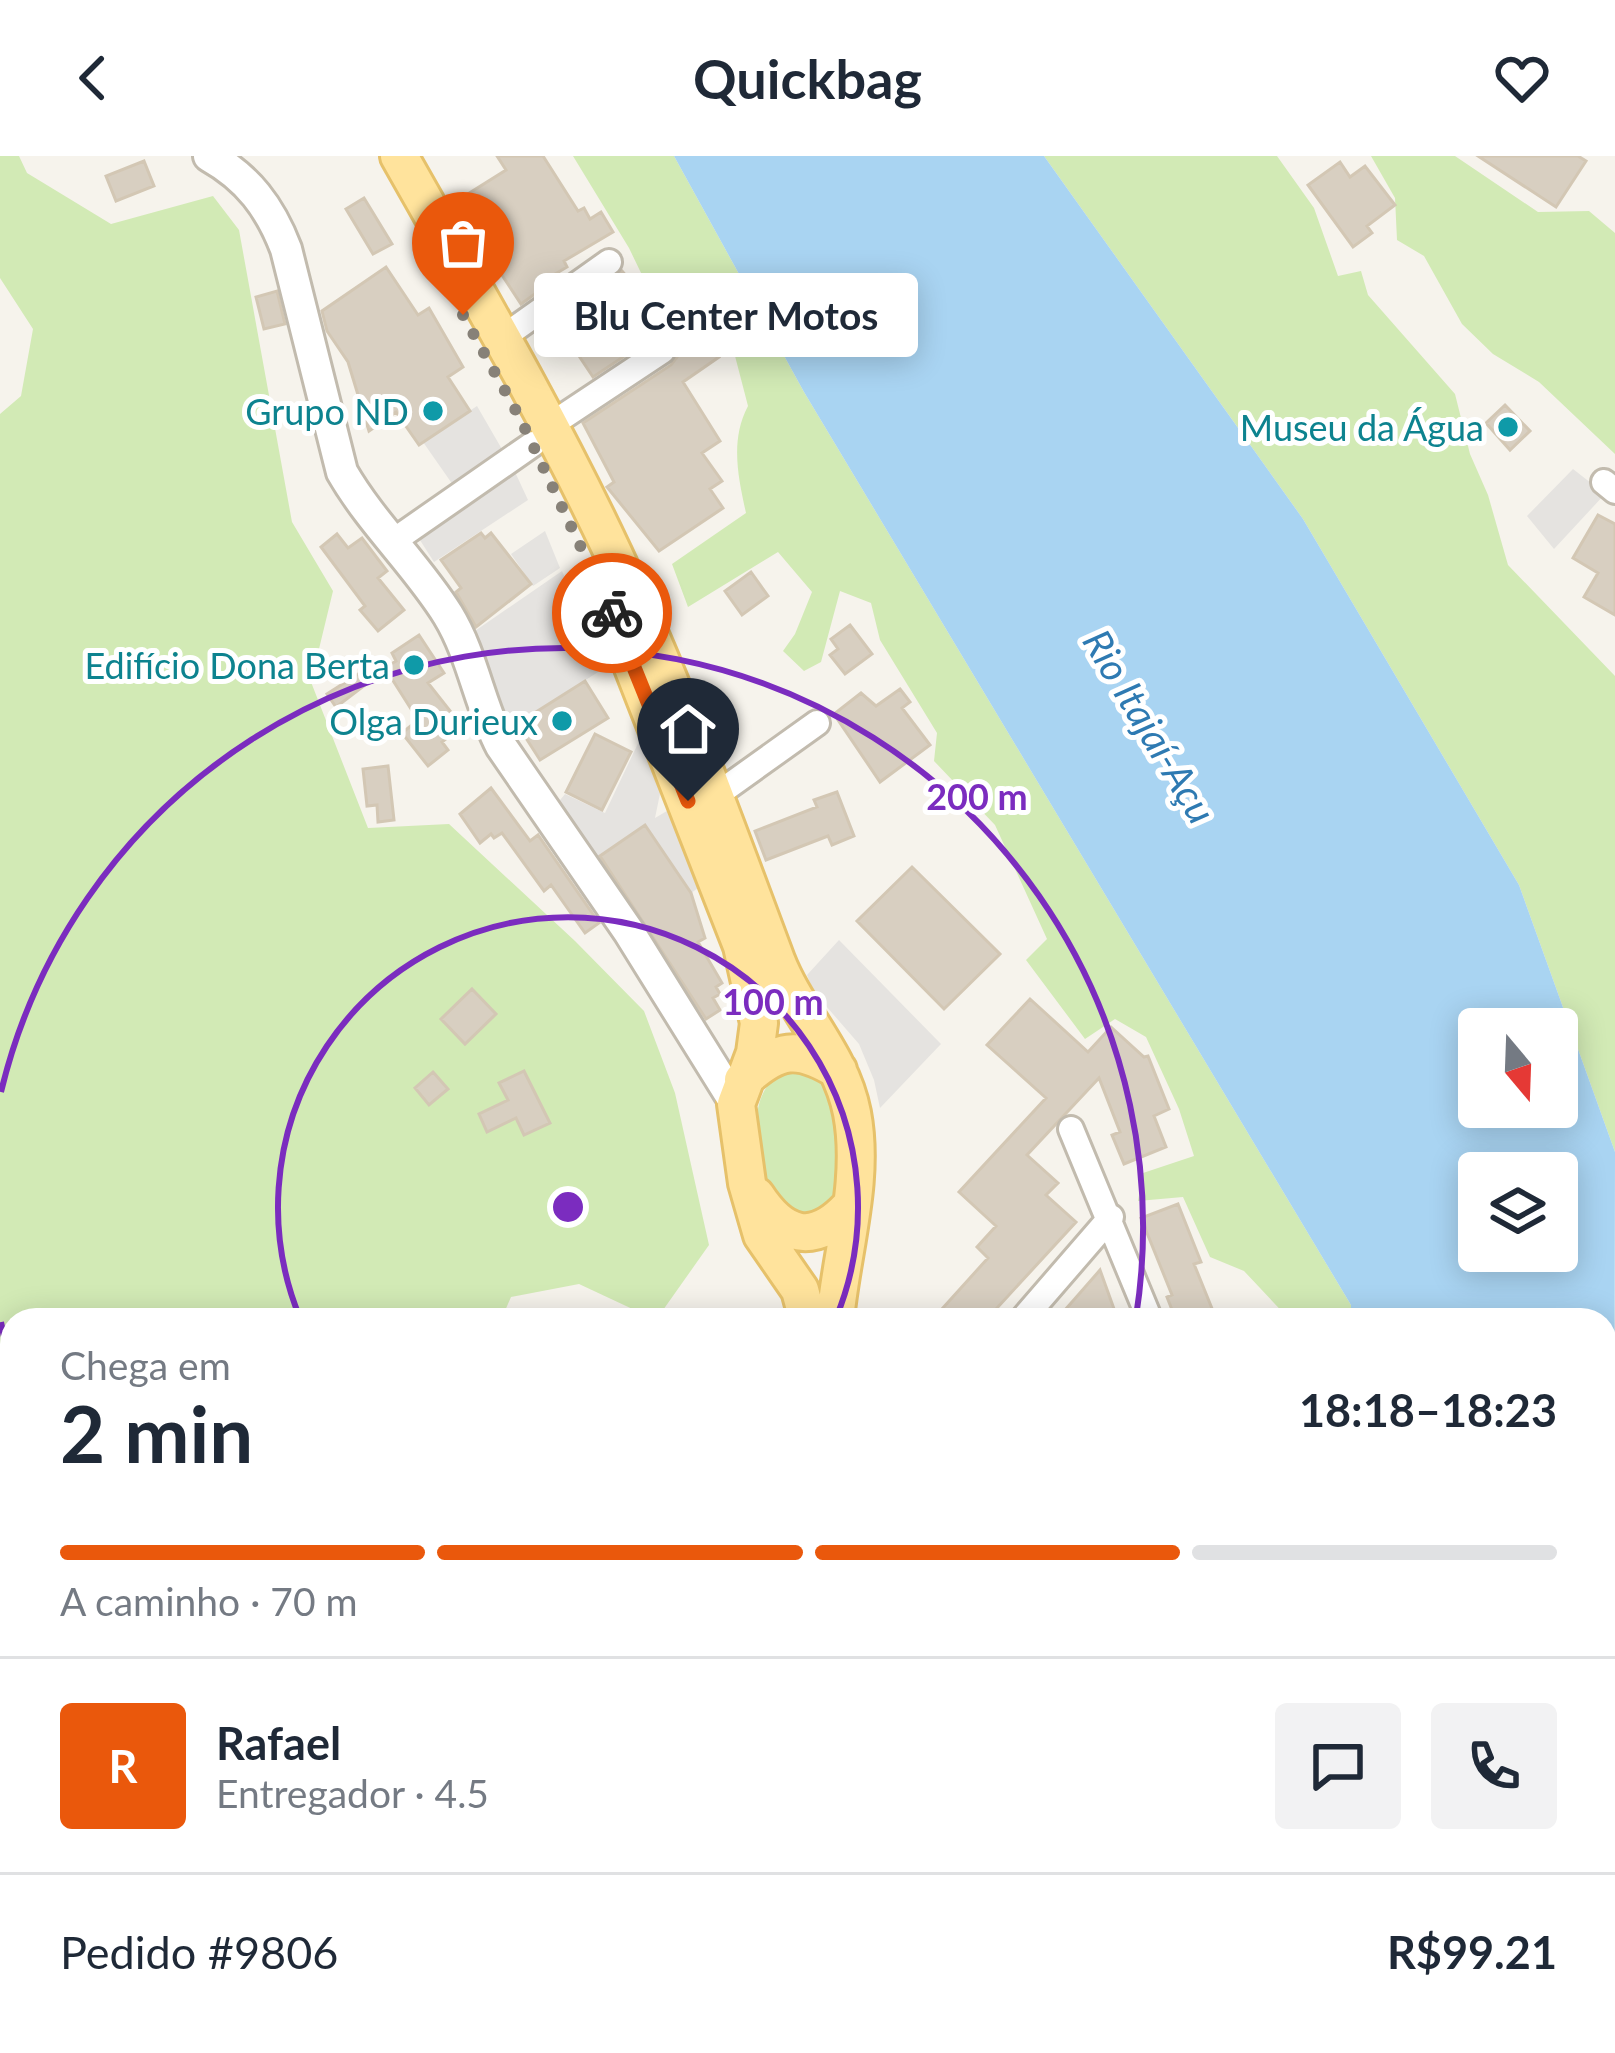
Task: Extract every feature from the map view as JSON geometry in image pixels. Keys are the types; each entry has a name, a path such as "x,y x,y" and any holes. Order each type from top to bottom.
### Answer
{"main road":[{"path":"374,156 614,556 715,796 788,992 838,1070 855,1142 856,1181 837,1308"},
{"path":"399,156 502,338 742,946 759,1023 755,1053 740,1092 747,1183 762,1235 800,1290 805,1308"},
{"path":"740,1092 776,1056 806,1053 838,1070"},
{"path":"747,1183 778,1224 793,1231 823,1230 849,1208"}],"street":[{"path":"209,156 252,186 273,215 286,249 343,472 360,502 452,621 501,746 740,1092"},
{"path":"502,338 609,262"},
{"path":"392,542 662,351"},
{"path":"715,796 817,723"},
{"path":"1071,1130 1145,1308"},
{"path":"1032,1308 1111,1217"}],"green space":[{"path":"0,156 19,156 27,173 111,224 213,196 239,230 292,522 333,591 311,682 368,828 449,824 644,1011 675,1093 709,1245 664,1308 630,1308 579,1284 511,1297 506,1308 0,1308 0,414 21,396 33,329 0,278"},
{"path":"573,156 674,156 804,392 1351,1308 1279,1308 1244,1271 1210,1257 1183,1197 1138,1201 1143,1173 1194,1156 1179,1109 1146,1037 1115,1019 1085,1039 1026,960 1047,939 995,825 934,761 937,733 880,640 871,603 840,591 821,662 804,671 783,651 812,592 778,552 688,607 672,564 746,513 737,459 748,406 735,356 739,329 718,301 666,338 652,315 656,304 629,248"},
{"path":"1044,156 1277,156 1314,208 1338,276 1361,271 1368,295 1455,394 1508,565 1615,676 1615,1152 1578,1049 1578,1008 1563,1008 1519,885 1303,519"},
{"path":"1371,156 1455,156 1538,212 1589,211 1615,233 1615,454 1539,382 1493,354 1462,324 1424,256 1397,240 1395,198"},
{"path":"781,1071 805,1073 821,1082 831,1099 838,1131 840,1168 835,1200 830,1211 799,1219 768,1192 758,1142 761,1098"}],"shaded area":[{"path":"477,406 503,451 453,485 423,442"},
{"path":"1573,469 1605,494 1554,549 1527,516"},
{"path":"515,472 528,500 434,562 418,537"},
{"path":"545,531 560,568 533,586 511,554"},
{"path":"562,571 606,667 507,730 472,633"},
{"path":"642,735 662,784 655,818 672,808 704,884 691,893 645,825 592,861 556,805 565,794 605,813"},
{"path":"839,940 941,1044 880,1108 859,1044 813,991 807,975"}],"water":[{"name":"Rio Itajaí-Açu","path":"674,156 1044,156 1303,519 1519,885 1563,1008 1458,1008 1458,1128 1578,1128 1578,1049 1615,1152 1615,1308 1351,1308 804,392"}],"building":[{"path":"497,156 543,156 578,211 584,208 590,219 601,212 613,232 564,261 567,267 540,283 543,288 521,304 492,260 500,255 463,197 506,170"},
{"path":"1478,156 1578,156 1586,161 1556,207"},
{"path":"144,161 154,186 116,201 106,176"},
{"path":"1340,162 1350,177 1365,166 1395,205 1367,226 1372,233 1353,247 1308,185"},
{"path":"364,198 392,244 373,254 346,209"},
{"path":"386,267 418,315 429,308 463,367 448,377 470,411 419,445 396,412 369,431 348,362 327,331 322,311"},
{"path":"622,271 646,299 634,308 653,337 593,377 571,344 559,351 545,328"},
{"path":"277,291 285,324 264,329 256,297"},
{"path":"699,328 719,357 683,382 720,441 702,453 722,481 710,489 723,508 659,551 607,487 614,482 583,423 671,365 677,357 676,343"},
{"name":"Museu da Água","path":"1505,405 1530,431 1510,450 1486,423"},
{"path":"1598,515 1615,524 1615,615 1584,597 1598,573 1573,558"},
{"path":"481,533 485,538 491,533 531,584 476,627 456,592 461,588 441,560"},
{"path":"337,534 348,548 362,538 387,571 378,578 404,610 378,631 321,547"},
{"path":"751,572 768,596 742,615 725,591"},
{"path":"850,625 872,654 845,674 830,655 838,649 831,639"},
{"path":"419,635 444,673 428,683 462,726 442,742 448,750 428,766 402,733 418,720 385,668 396,661 392,653"},
{"path":"366,669 373,679 336,707 327,694"},
{"name":"Olga Durieux","path":"585,681 608,718 540,760 517,724"},
{"path":"900,689 910,702 902,708 930,745 880,782 834,714 861,693 876,706"},
{"path":"595,734 631,752 602,810 566,792"},
{"path":"388,766 394,820 378,822 377,805 367,806 363,769"},
{"path":"491,788 530,841 538,835 599,923 585,933 551,885 544,891 502,833 494,838 491,834 480,843 460,814"},
{"path":"837,792 854,836 832,845 828,836 766,860 755,831 817,807 814,800"},
{"path":"645,825 691,893 705,938 698,942 722,983 716,987 720,994 713,998 720,1010 706,1019 600,856"},
{"path":"912,867 1000,954 944,1009 857,921"},
{"path":"472,989 496,1014 465,1044 441,1019"},
{"path":"1030,999 1088,1052 1111,1027 1148,1056 1169,1109 1154,1116 1166,1147 1124,1164 1112,1135 1120,1132 1099,1078 1027,1155 1058,1183 1046,1195 1076,1222 997,1308 943,1308 988,1258 977,1247 996,1226 959,1192 1046,1098 987,1045"},
{"path":"524,1071 550,1123 524,1135 516,1118 487,1132 479,1114 508,1100 499,1083"},
{"path":"433,1072 448,1089 429,1105 415,1088"},
{"path":"1178,1204 1201,1262 1194,1264 1212,1308 1171,1308 1167,1297 1172,1295 1141,1218"},
{"path":"1100,1270 1114,1308 1067,1308"}],"way so far":[{"path":"463,315 520,418 612,613"}],"place":[{"name":"Blu Center Motos","path":"463,315"},
{"name":"Grupo ND","path":"433,411"},
{"name":"Museu da Água","path":"1508,427"},
{"name":"Edifício Dona Berta","path":"414,665"},
{"name":"Olga Durieux","path":"562,721"}],"route":[{"path":"612,613 688,801"}]}
